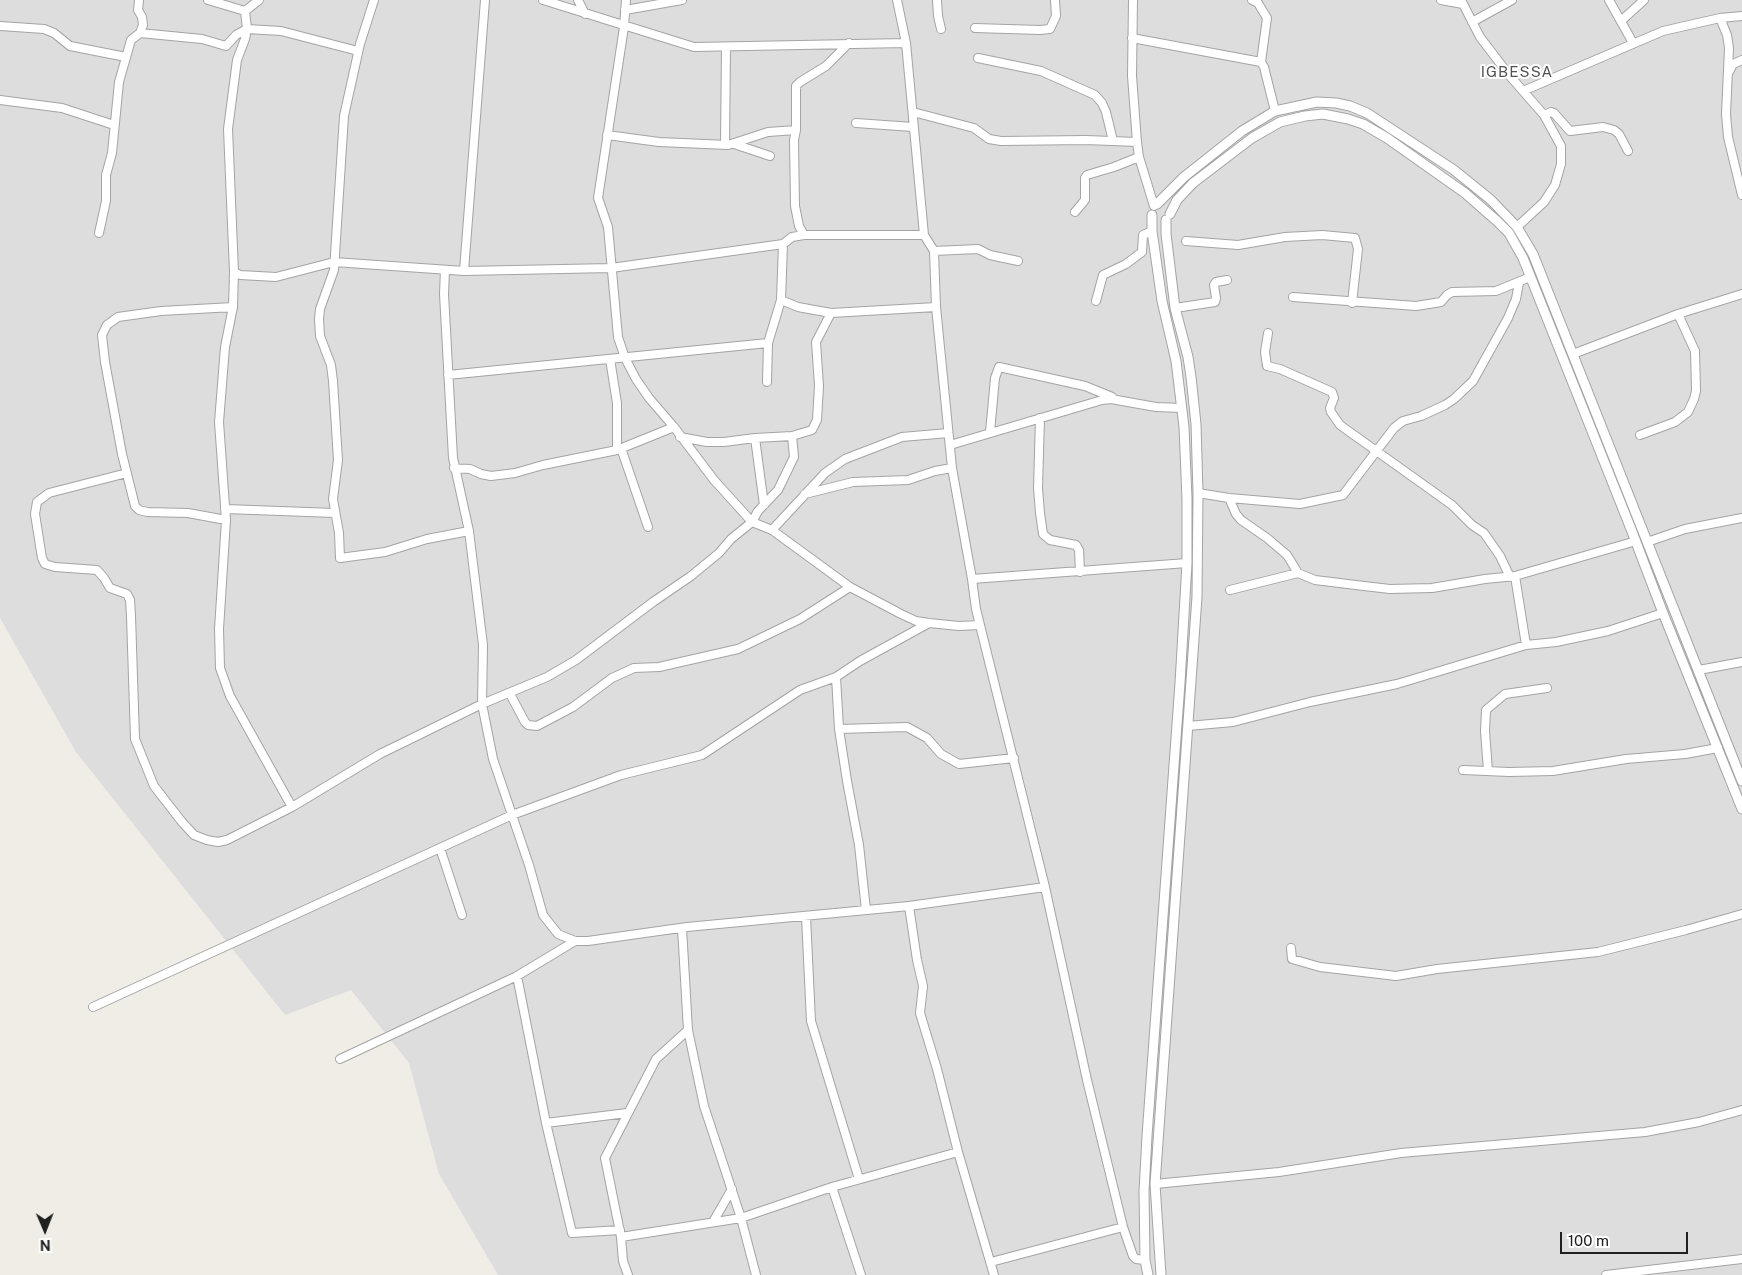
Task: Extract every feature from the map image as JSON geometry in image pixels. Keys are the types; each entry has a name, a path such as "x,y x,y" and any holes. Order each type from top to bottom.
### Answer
{"street":[{"path":"99,233 106,201 106,175 112,153 119,82 131,40 140,33 143,25 142,17 138,10 139,0"},
{"path":"208,0 245,11"},
{"path":"245,11 259,0"},
{"path":"374,0 358,51 344,116 334,270 320,309 319,328 322,344 331,366 333,381 338,460 338,471 333,489 339,533 340,558 385,552 427,539 469,531"},
{"path":"464,271 485,0"},
{"path":"543,0 694,48 906,43"},
{"path":"578,0 585,14"},
{"path":"626,0 624,27 598,198 608,227 618,337 625,358 649,398 674,427 714,480 752,522 772,530 850,587 916,621 959,626 980,625"},
{"path":"625,10 682,0"},
{"path":"897,0 906,43 924,235 934,251 936,308 952,468 976,609 1045,887 1087,1080 1123,1228 1133,1256 1136,1259 1146,1260"},
{"path":"938,0 938,16 941,29"},
{"path":"975,28 1050,29 1056,16 1055,0"},
{"path":"1133,0 1132,76 1137,142 1139,157 1158,221 1168,217 1177,200 1205,173 1252,138 1280,122 1323,114 1340,116 1363,124 1387,138 1446,178 1486,209 1509,233 1523,258 1742,809"},
{"path":"1252,0 1258,3 1267,18 1261,62 1264,67 1275,111"},
{"path":"1441,0 1462,2 1480,37 1544,115 1561,146 1561,164 1556,185 1544,202 1517,227"},
{"path":"1472,22 1512,0"},
{"path":"1609,0 1633,43"},
{"path":"1621,21 1644,0"},
{"path":"245,11 247,29 237,60 228,129 234,272 233,307 225,347 219,422 226,520 219,629 220,668 230,696 292,807"},
{"path":"1523,91 1663,31 1720,18 1742,16"},
{"path":"1720,18 1727,35 1729,48 1727,130 1742,195"},
{"path":"0,26 44,29 54,33 70,46 126,57"},
{"path":"140,33 202,39 226,46 236,35 247,29 291,32 358,51"},
{"path":"1132,38 1261,62"},
{"path":"804,235 796,206 794,140 796,130 796,86 826,66 849,43"},
{"path":"725,145 726,47"},
{"path":"978,58 1041,71 1095,95 1102,103 1106,112 1113,140"},
{"path":"1728,74 1734,64 1742,60"},
{"path":"0,100 62,108 114,125"},
{"path":"1148,1275 1144,1191 1147,1136 1187,563 1182,408 1176,361 1162,300 1152,231 1154,208 1184,177 1242,131 1275,111 1317,102 1336,103 1350,106 1366,113 1454,170 1491,200 1517,227 1533,254 1742,781"},
{"path":"912,112 974,128 989,139 994,140 1113,140 1137,142"},
{"path":"1544,115 1551,112 1554,113 1570,131 1609,128 1619,134 1628,152"},
{"path":"856,123 913,127"},
{"path":"608,135 686,144 725,145 734,144 768,132 796,130"},
{"path":"734,144 770,156"},
{"path":"1075,212 1085,200 1085,178 1087,175 1139,157"},
{"path":"1154,208 1166,205 1168,217 1166,234 1175,308 1188,357 1191,377 1196,424 1198,493 1197,597 1155,1184 1161,1275"},
{"path":"1096,301 1103,275 1126,264 1142,252 1143,235 1152,231"},
{"path":"234,272 240,276 276,276 334,262 464,271 612,268 783,244 792,238 804,235 924,235"},
{"path":"1186,241 1238,245 1284,237 1322,235 1355,238 1358,249 1352,303"},
{"path":"767,382 768,343 781,300 783,244"},
{"path":"934,251 978,249 990,255 1018,261"},
{"path":"445,270 444,294 454,468 469,531 483,645 482,704 493,759 529,865 543,916 558,934 575,941 611,939 682,928 910,906 1045,887"},
{"path":"1293,297 1352,303 1420,306 1441,302 1452,292 1492,292 1519,283 1530,277"},
{"path":"1175,308 1215,302 1214,285 1216,282 1228,280"},
{"path":"1198,493 1229,498 1305,504 1323,498 1344,495 1394,428 1403,421 1421,416 1445,405 1473,381 1508,318 1516,299 1519,283"},
{"path":"1573,354 1678,314 1742,294"},
{"path":"781,300 798,307 831,312 936,308"},
{"path":"226,520 188,513 147,512 139,510 135,506 105,362 102,335 106,325 118,318 161,311 233,307"},
{"path":"680,437 713,442 792,436 812,430 817,420 819,386 816,342 831,312"},
{"path":"1640,435 1675,422 1688,412 1694,399 1696,391 1695,351 1678,314"},
{"path":"1268,333 1265,352 1267,366 1280,369 1332,392 1334,398 1330,408 1337,422 1452,505 1484,533 1513,577 1526,645"},
{"path":"448,375 768,343"},
{"path":"610,359 616,403 619,449 648,527"},
{"path":"990,432 995,378 999,367 1085,386 1112,397 1111,399"},
{"path":"950,445 990,432 1111,399 1156,407 1182,408"},
{"path":"1040,418 1038,488 1044,534 1050,540 1076,545 1079,550 1080,572"},
{"path":"454,468 470,468 487,475 503,475 619,449 674,427"},
{"path":"772,530 825,473 844,459 902,436 948,434"},
{"path":"127,473 49,493 37,502 35,514 42,558 45,564 55,567 97,570 110,588 127,594 130,600 135,739 154,786 182,822 194,835 218,842 228,840 292,807 380,754 482,704 510,694 547,677 576,660 691,576 752,522 758,511 778,490 794,457 792,436"},
{"path":"755,438 764,505"},
{"path":"803,495 853,482 908,480 935,471 952,468"},
{"path":"1229,498 1236,514 1241,520 1267,538 1287,556 1298,574"},
{"path":"225,509 335,513"},
{"path":"1647,542 1685,529 1742,518"},
{"path":"1230,590 1298,574 1315,580 1390,589 1432,588 1485,579 1513,577 1636,541"},
{"path":"972,579 1187,563"},
{"path":"510,694 525,722 528,725 537,726 573,707 622,673 634,668 659,667 738,649 800,619 850,587"},
{"path":"1188,726 1233,722 1310,702 1397,684 1526,645 1556,642 1608,631 1663,613"},
{"path":"93,1007 512,815 621,775 702,755 800,690 836,677 860,661 929,624"},
{"path":"1698,670 1742,662"},
{"path":"836,677 839,729 859,845 866,910"},
{"path":"1488,771 1485,731 1486,710 1505,694 1547,688"},
{"path":"839,729 907,728 927,738 941,754 959,764 1014,758"},
{"path":"1463,770 1553,771 1626,759 1685,754 1718,748"},
{"path":"440,848 462,915"},
{"path":"910,906 917,960 924,986 920,1013 994,1275"},
{"path":"1291,948 1292,959 1320,967 1396,976 1437,969 1598,952 1742,914"},
{"path":"806,916 811,1021 859,1179"},
{"path":"682,928 688,1030 704,1106 741,1218 756,1275"},
{"path":"340,1059 517,976 575,941"},
{"path":"517,976 546,1123 572,1233 621,1233 741,1218 832,1187 958,1152"},
{"path":"628,1275 623,1261 621,1233 605,1158 656,1060 688,1030"},
{"path":"1155,1184 1279,1172 1401,1153 1645,1132 1699,1122 1742,1110"},
{"path":"546,1123 627,1113"},
{"path":"832,1187 861,1275"},
{"path":"712,1222 732,1189"},
{"path":"991,1262 1123,1228"},
{"path":"1606,1275 1742,1259"}],"shaded area":[{"path":"0,0 1742,0 1742,1275 498,1275 439,1174 409,1063 351,990 285,1015 76,752 0,618"}],"district":[{"name":"IGBESSA","path":"1517,72"}]}
